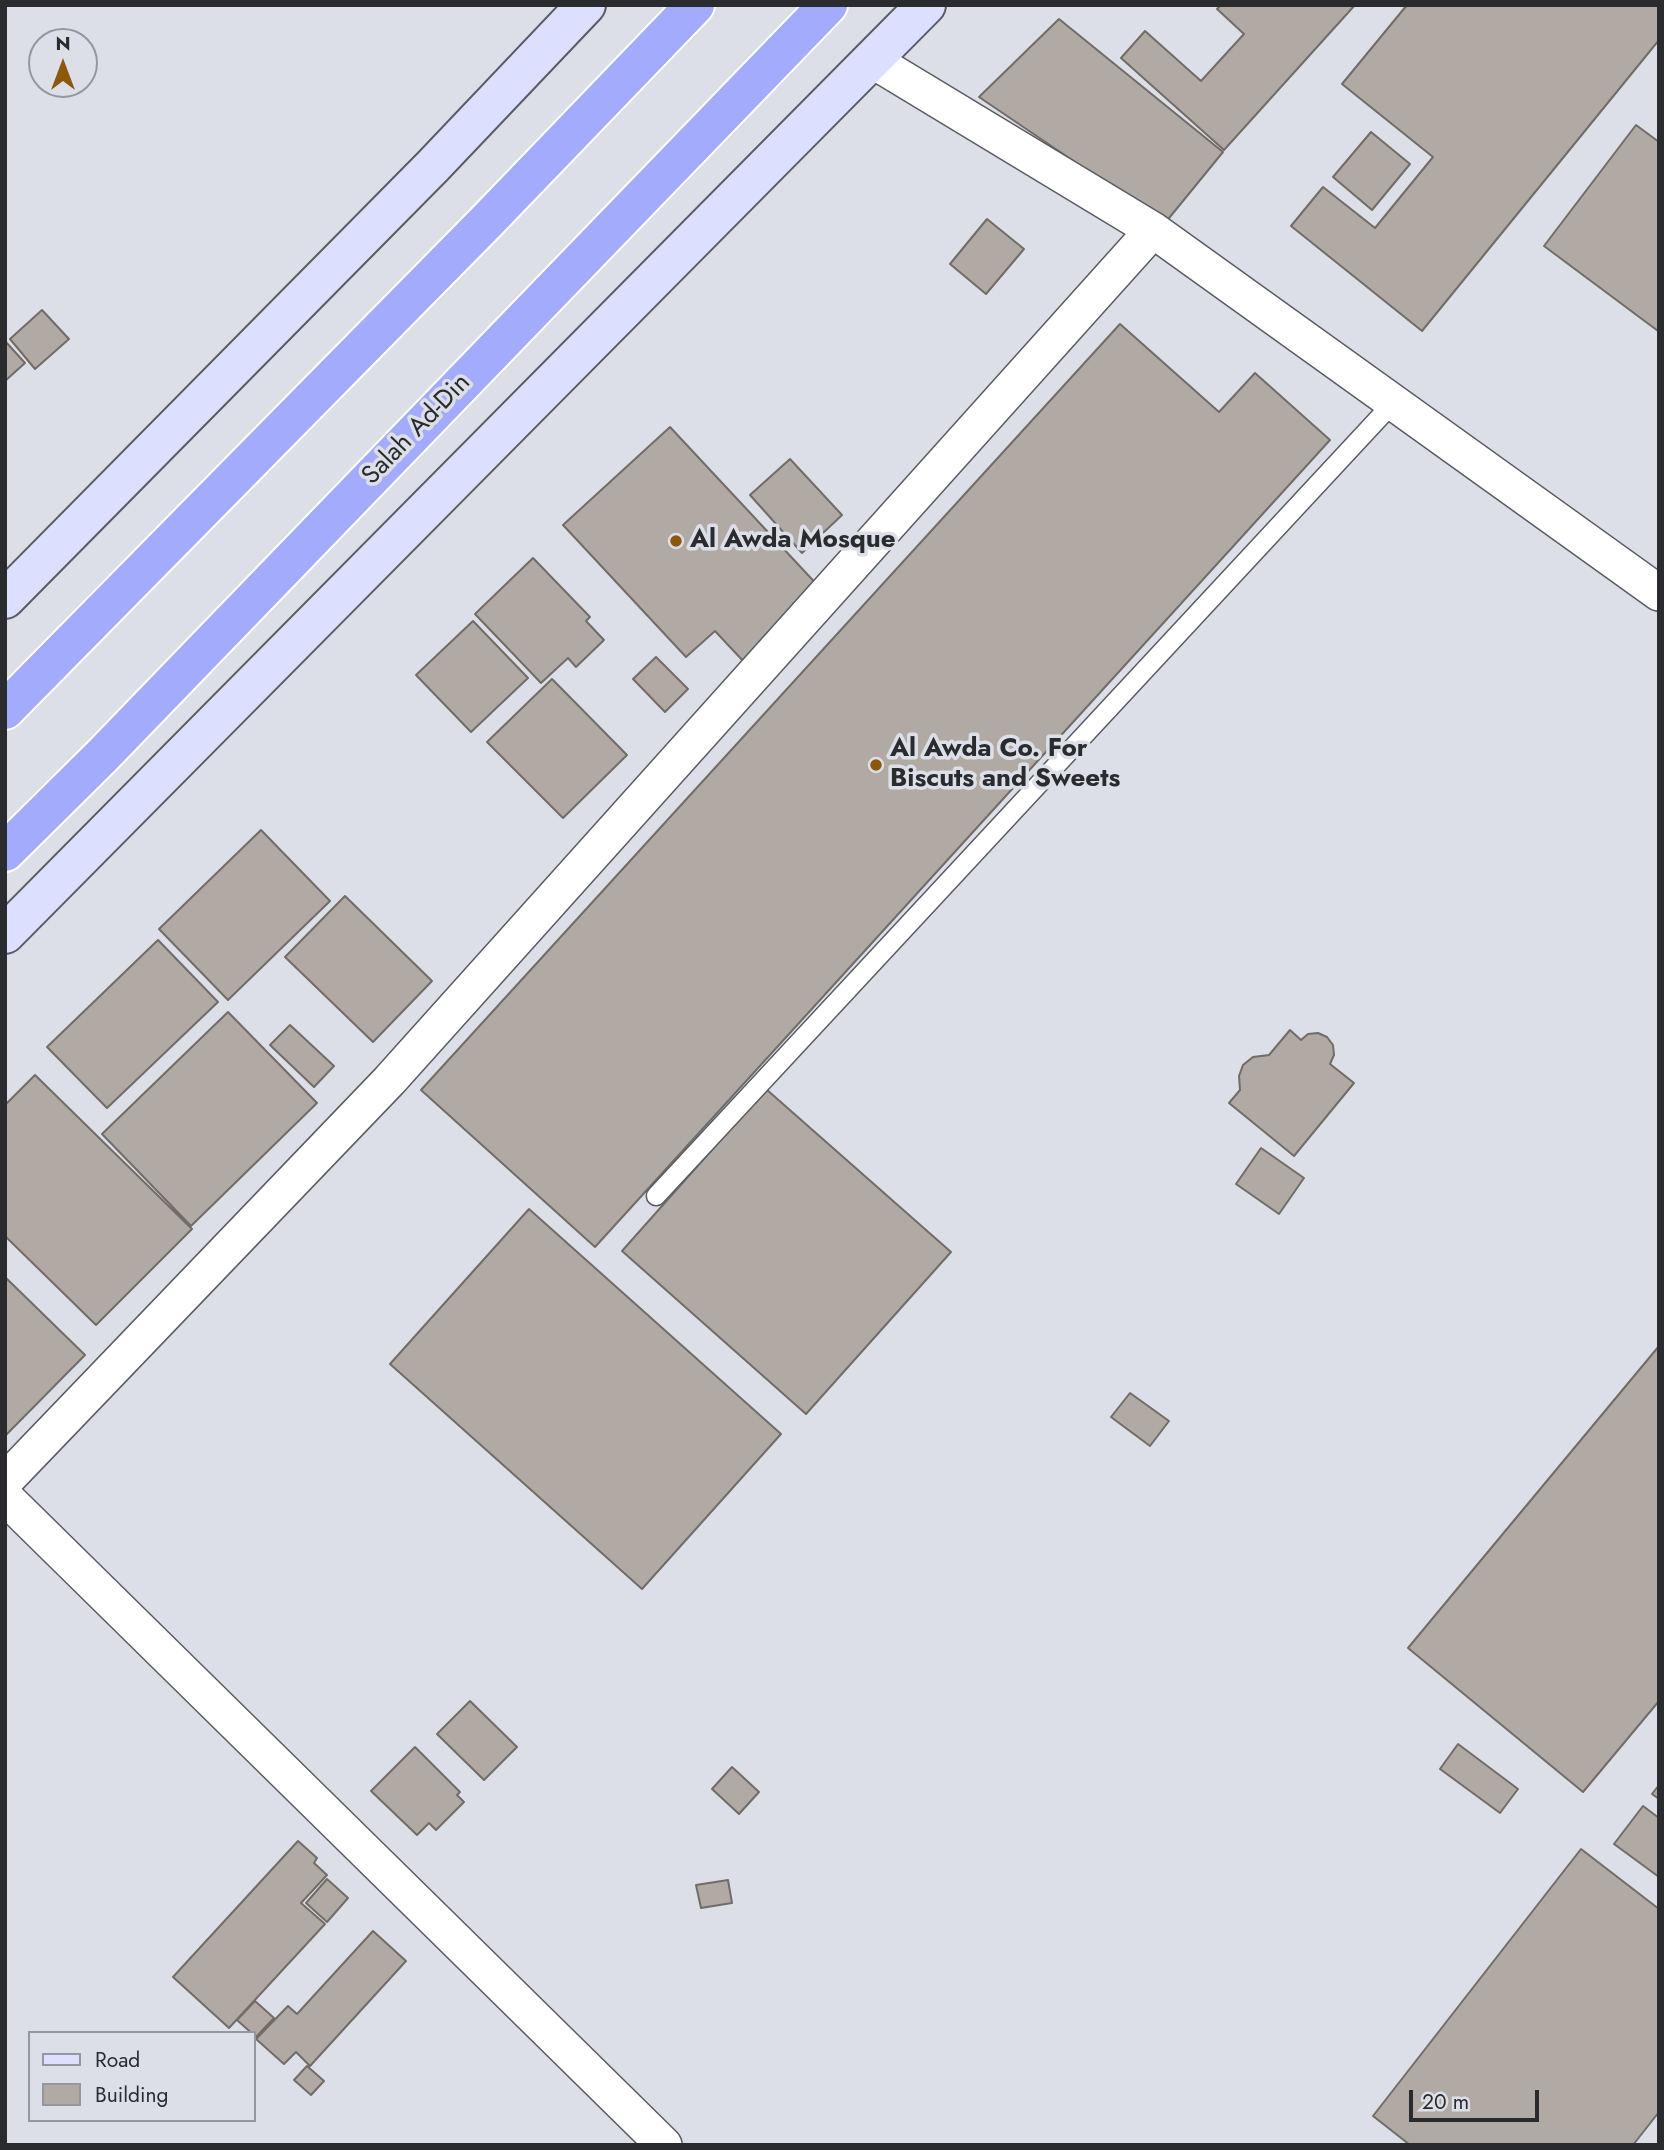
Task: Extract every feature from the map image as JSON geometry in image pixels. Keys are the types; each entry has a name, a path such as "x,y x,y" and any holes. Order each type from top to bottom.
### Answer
{"highway":[{"path":"5,710 488,220 695,5"},
{"name":"Salah Ad-Din","path":"5,852 122,736 828,5"}],"main road":[{"path":"5,599 433,166 586,5"},
{"path":"5,934 926,5"}],"street":[{"path":"872,60 1153,230 1659,593"},
{"path":"5,1481 389,1080 1153,230"},
{"path":"5,1497 664,2145"}],"lane":[{"path":"656,1196 1392,404"}],"building":[{"path":"1221,5 1355,5 1224,150 1121,58 1145,31 1201,81 1244,34 1217,9"},
{"path":"1407,5 1659,5 1659,40 1422,331 1291,226 1323,187 1375,228 1433,157 1342,84"},
{"path":"1059,19 1223,152 1165,223 979,97"},
{"path":"1636,125 1659,142 1658,331 1544,246"},
{"path":"1371,132 1410,164 1372,210 1333,177"},
{"path":"987,219 1024,249 986,294 950,264"},
{"path":"42,310 69,339 35,369 10,339"},
{"name":"Al Awda Co. For Biscuts and Sweets","path":"1120,324 1219,412 1255,373 1330,440 595,1247 421,1090"},
{"path":"5,341 25,363 5,381"},
{"name":"Al Awda Mosque","path":"670,427 822,590 744,662 715,631 686,657 563,525"},
{"path":"790,459 842,515 802,553 750,495"},
{"path":"533,558 590,617 586,621 604,640 576,667 568,658 541,683 475,614"},
{"path":"473,621 528,678 471,732 416,675"},
{"path":"656,657 688,689 665,712 633,679"},
{"path":"552,679 627,755 563,818 487,742"},
{"path":"261,830 330,901 228,1000 159,929"},
{"path":"345,896 432,981 373,1042 285,957"},
{"path":"158,940 218,1002 107,1108 47,1047"},
{"path":"228,1012 317,1103 191,1226 102,1134"},
{"path":"290,1025 334,1066 314,1087 270,1045"},
{"path":"1290,1030 1301,1040 1308,1034 1318,1033 1327,1037 1333,1045 1334,1055 1330,1064 1354,1083 1294,1156 1229,1103 1240,1090 1239,1076 1243,1065 1253,1057 1269,1055"},
{"path":"35,1075 192,1229 96,1325 5,1236 5,1105"},
{"path":"766,1089 951,1252 806,1414 622,1251"},
{"path":"1261,1148 1304,1178 1279,1214 1236,1184"},
{"path":"529,1209 781,1434 642,1589 390,1364"},
{"path":"5,1277 85,1355 5,1436"},
{"path":"1659,1346 1659,1701 1583,1792 1408,1648"},
{"path":"1130,1393 1169,1421 1150,1446 1111,1417"},
{"path":"470,1701 517,1747 484,1780 437,1734"},
{"path":"1458,1744 1518,1789 1500,1813 1440,1769"},
{"path":"415,1747 460,1792 457,1795 464,1802 436,1830 429,1823 417,1835 371,1791"},
{"path":"732,1767 759,1792 739,1814 712,1789"},
{"path":"1659,1785 1659,1799 1652,1794"},
{"path":"1643,1806 1659,1818 1659,1877 1614,1844"},
{"path":"298,1841 317,1858 314,1863 327,1875 301,1903 325,1924 229,2028 173,1977"},
{"path":"1581,1849 1659,1909 1659,2112 1633,2145 1410,2145 1373,2116"},
{"path":"327,1879 348,1898 327,1922 306,1903"},
{"path":"728,1880 732,1903 701,1908 696,1885"},
{"path":"373,1931 406,1961 310,2066 296,2052 284,2064 256,2039 288,2006 297,2014"},
{"path":"255,2001 274,2018 256,2037 256,2031 249,2031 237,2020"},
{"path":"307,2066 324,2081 311,2095 294,2080"}],"place":[{"name":"Al Awda Mosque","path":"676,541"},
{"name":"Al Awda Co. For Biscuts and Sweets","path":"876,765"}]}
